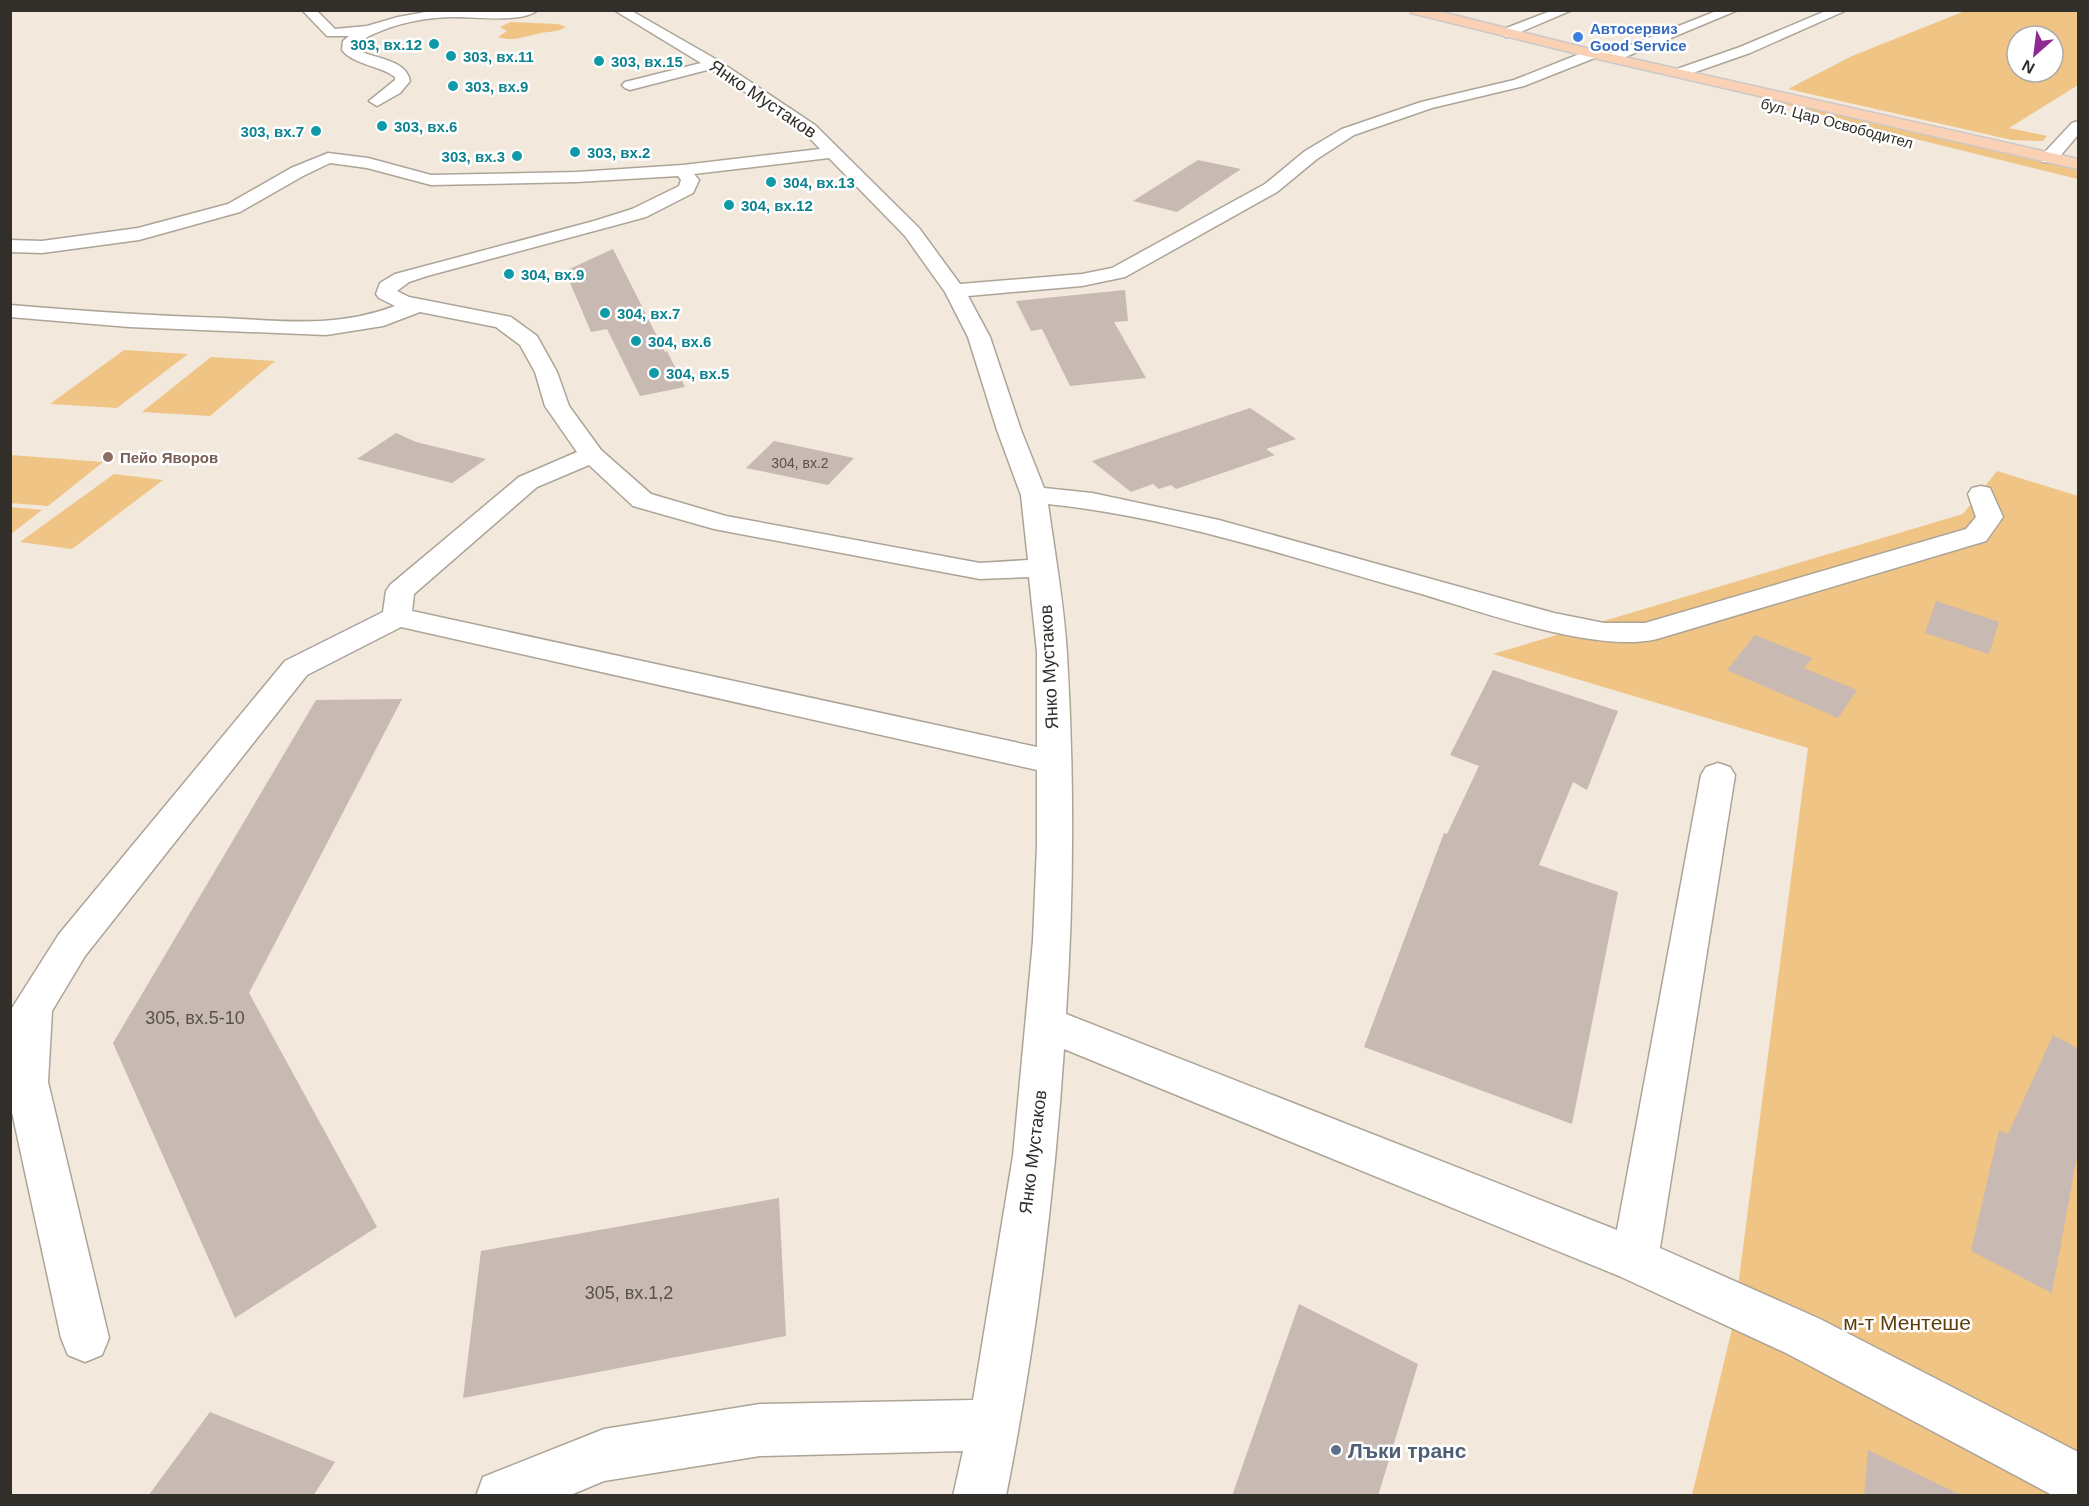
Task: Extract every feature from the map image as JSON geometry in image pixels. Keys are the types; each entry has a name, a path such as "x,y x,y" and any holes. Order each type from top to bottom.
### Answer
{"main road":[{"name":"бул. Цар Освободител","path":"1416,10 1506,33 2079,164"},
{"name":"бул. Цар Освободител","path":"1601,55 1608,61 1927,146"}],"street":[{"path":"308,10 332,33 372,30"},
{"path":"377,101 403,81 402,75 398,71 349,50 350,41 372,30 408,18 447,12 507,14 532,10"},
{"name":"Янко Мустаков","path":"620,10 714,64 809,128 836,152 912,232 955,291 979,337 1009,430 1034,495 1052,652 1055,846 1046,1024 1035,1156 994,1425 979,1496"},
{"path":"1506,33 1566,10"},
{"path":"955,291 1082,280 1118,273 1271,188 1311,155 1348,132 1427,105 1519,83 1732,10"},
{"path":"1679,73 1745,50 1841,10"},
{"path":"1479,26 1504,17"},
{"path":"630,85 714,64"},
{"path":"2049,158 2079,126"},
{"path":"10,246 42,247 139,234 234,208 297,172 328,158 368,163 431,180 577,177 683,170 836,152"},
{"path":"683,170 690,180 687,189 639,213 420,272 402,278 387,287 386,294 403,302 503,322 530,341 546,372 557,406 592,455 642,500 723,523 980,571 1042,568"},
{"path":"10,311 129,321 326,329 375,321 418,305"},
{"path":"397,617 400,591 528,482 592,455"},
{"path":"1034,495 1092,501 1219,528 1551,622 1604,632 1646,632 1976,535 1990,516 1981,494"},
{"path":"85,1338 27,1082 32,1008 72,945 296,668 397,617 969,742 1054,763"},
{"path":"1635,1260 1718,775"},
{"path":"1046,1024 1635,1260 1803,1336 2079,1480"},
{"path":"502,1496 604,1455 760,1430 994,1425"}],"green space":[{"path":"1965,11 2078,11 2078,85 2009,128 2047,136 2043,141 2012,140 1788,89 1852,56"},
{"path":"511,22 558,24 566,27 518,38 498,37 507,31 500,27"},
{"path":"1701,81 2069,167 2078,170 2078,179 1855,124"},
{"path":"124,350 188,354 117,408 50,404"},
{"path":"211,357 275,361 210,416 142,412"},
{"path":"10,455 103,462 48,506 11,503"},
{"name":"м-т Ментeше","path":"1997,471 2078,496 2078,1495 1692,1495 1733,1325 1808,748 1493,654 1963,514"},
{"path":"114,474 163,480 72,549 20,542"},
{"path":"11,507 42,510 11,534"}],"building":[{"path":"1198,160 1241,169 1177,212 1133,201"},
{"path":"613,249 685,387 640,396 607,329 591,332 565,271"},
{"path":"1125,290 1128,321 1114,322 1146,378 1070,386 1042,329 1031,331 1016,301"},
{"path":"1250,408 1296,439 1266,449 1275,455 1176,489 1171,485 1159,489 1153,484 1131,492 1092,461"},
{"path":"396,433 416,442 486,459 452,483 357,459"},
{"path":"774,441 854,458 828,485 746,468"},
{"path":"1936,601 1999,622 1989,654 1925,633"},
{"path":"1755,635 1812,658 1804,668 1857,690 1838,718 1727,670"},
{"path":"1493,670 1618,711 1587,790 1573,782 1539,865 1618,892 1572,1124 1364,1047 1444,833 1447,834 1479,766 1450,755"},
{"path":"402,699 249,993 377,1227 235,1318 113,1043 316,700"},
{"path":"2053,1035 2079,1049 2079,1145 2052,1293 1971,1251 1999,1130 2008,1134"},
{"path":"779,1198 786,1336 463,1398 481,1251"},
{"path":"1299,1304 1418,1364 1378,1496 1232,1496"},
{"path":"210,1412 335,1462 313,1496 148,1496"},
{"path":"1868,1450 1963,1496 1864,1496"}],"place":[{"name":"Автосервиз Good Service","path":"1578,37"},
{"name":"303, вх.12","path":"434,44"},
{"name":"303, вх.11","path":"451,56"},
{"name":"303, вх.15","path":"599,61"},
{"name":"303, вх.9","path":"453,86"},
{"name":"303, вх.6","path":"382,126"},
{"name":"303, вх.7","path":"316,131"},
{"name":"303, вх.2","path":"575,152"},
{"name":"303, вх.3","path":"517,156"},
{"name":"304, вх.13","path":"771,182"},
{"name":"304, вх.12","path":"729,205"},
{"name":"304, вх.9","path":"509,274"},
{"name":"304, вх.7","path":"605,313"},
{"name":"304, вх.6","path":"636,341"},
{"name":"304, вх.5","path":"654,373"},
{"name":"Пейо Яворов","path":"108,457"},
{"name":"Лъки транс","path":"1336,1450"}]}
